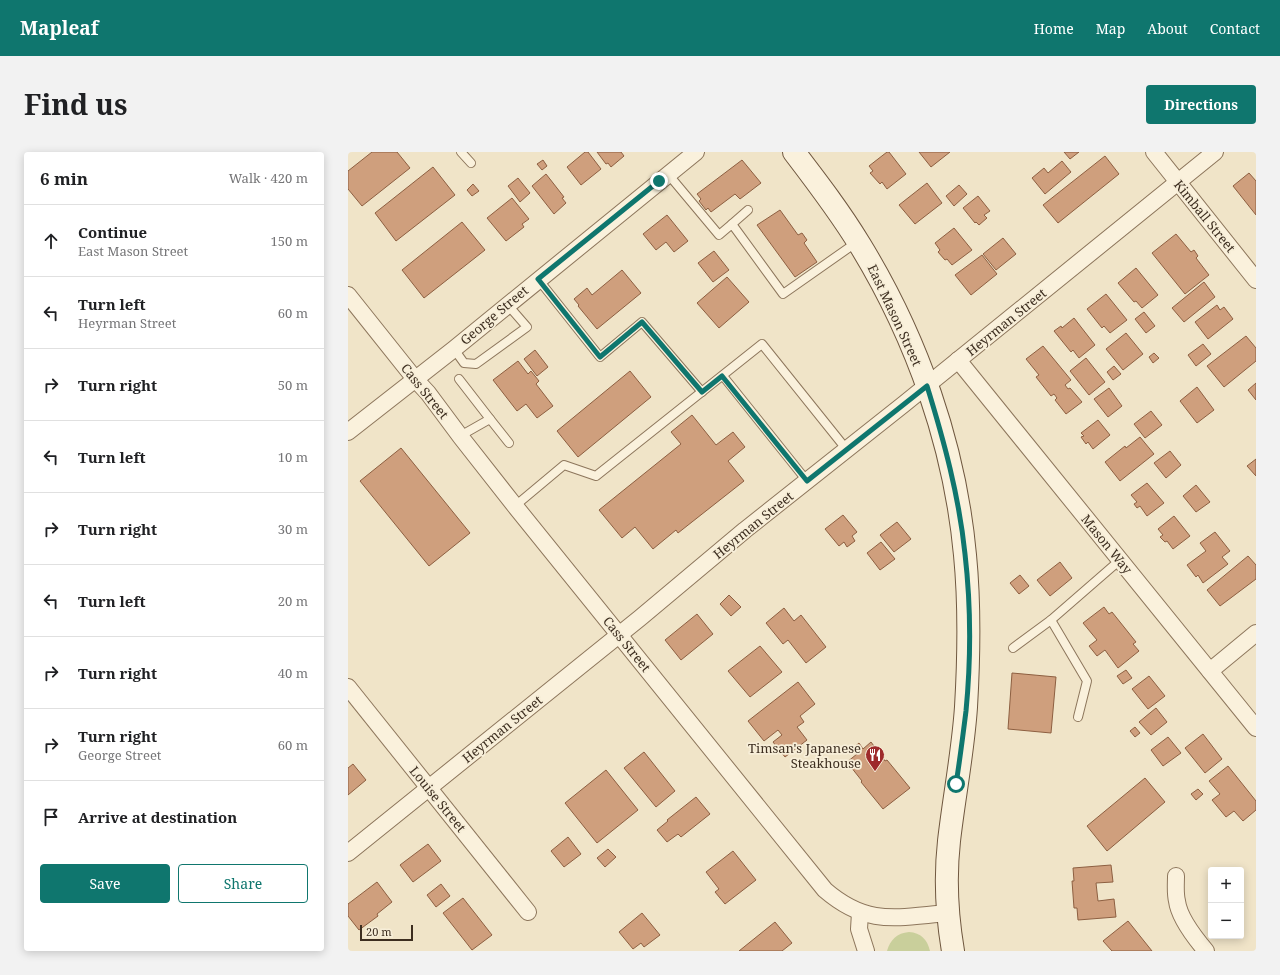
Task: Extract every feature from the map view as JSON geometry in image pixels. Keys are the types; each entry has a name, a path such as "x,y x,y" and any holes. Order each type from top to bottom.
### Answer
{"main road":[{"name":"East Mason Street","path":"794,152 830,199 858,241 886,290 913,350 927,386 946,450 958,501 965,553 969,606 969,651 966,711 949,844 947,893 953,951"}],"street":[{"name":"George Street","path":"348,432 454,349 507,304 696,152"},
{"name":"Kimball Street","path":"1154,152 1256,280"},
{"name":"Heyrman Street","path":"348,853 619,635 745,530 927,386 1215,152"},
{"name":"Cass Street","path":"348,295 415,379 428,393 515,506 825,890 848,907 860,913 874,916 889,918 949,913"},
{"name":"Mason Way","path":"958,360 1256,728"},
{"path":"1210,670 1256,633"},
{"name":"Louise Street","path":"348,687 528,912"},
{"path":"1176,876 1176,902 1194,937 1206,951"},
{"path":"860,913 859,929 866,951"}],"lane":[{"path":"461,152 471,163"},
{"path":"668,174 718,235 748,210"},
{"path":"732,224 783,294 858,241"},
{"path":"538,279 600,357 642,322 702,392"},
{"path":"454,349 464,363 476,364 527,327 507,304"},
{"path":"515,506 564,465 596,476 762,344 847,450"},
{"path":"722,376 807,481"},
{"path":"459,379 509,443"},
{"path":"460,436 490,419"},
{"path":"1013,648 1051,620 1120,560"},
{"path":"1051,620 1087,681 1078,717"}],"green space":[{"path":"909,932 923,937 930,951 887,951 895,938 901,934"}],"building":[{"path":"372,152 397,152 410,168 362,206 348,189 348,171"},
{"path":"585,152 588,152 601,169 581,185 567,167"},
{"path":"597,152 621,152 624,156 611,167 608,163 606,164"},
{"path":"889,152 906,174 887,189 882,182 880,184 870,173 873,171 869,166"},
{"path":"919,152 950,152 931,167"},
{"path":"1064,152 1079,152 1070,159"},
{"path":"1105,156 1119,174 1058,223 1043,205"},
{"path":"543,160 547,166 542,170 537,164"},
{"path":"742,160 761,183 740,199 735,194 711,212 708,208 706,210 699,201 701,199 697,194"},
{"path":"1062,161 1071,172 1045,194 1032,178 1044,168 1048,173"},
{"path":"433,167 455,195 396,241 375,213"},
{"path":"1249,173 1256,181 1256,215 1233,186"},
{"path":"546,174 564,197 562,198 566,203 554,214 532,186"},
{"path":"518,178 530,193 520,202 508,186"},
{"path":"927,183 942,203 915,224 899,205"},
{"path":"473,184 479,191 472,196 467,190"},
{"path":"959,185 967,194 954,206 946,196"},
{"path":"978,196 990,211 984,215 987,218 979,225 976,222 975,223 963,208"},
{"path":"512,198 529,219 522,224 524,227 506,241 487,218"},
{"path":"780,210 798,235 802,233 807,240 804,243 817,262 795,277 757,225"},
{"path":"667,215 688,241 674,252 666,242 656,250 643,234"},
{"path":"462,222 485,250 424,298 402,270"},
{"path":"954,228 972,250 952,265 938,252 940,250 935,243"},
{"path":"1176,234 1191,252 1194,250 1198,256 1196,258 1209,275 1185,294 1152,253"},
{"path":"1003,238 1016,254 996,270 983,254"},
{"path":"714,251 729,270 713,282 698,263"},
{"path":"982,255 997,274 971,295 955,275"},
{"path":"1136,268 1158,295 1142,308 1136,301 1134,302 1118,283"},
{"path":"622,270 641,293 597,329 574,299 587,288 592,295"},
{"path":"727,277 749,302 719,328 697,303"},
{"path":"1204,282 1215,297 1184,322 1172,308"},
{"path":"1106,294 1127,320 1110,333 1104,326 1102,328 1087,309"},
{"path":"1217,305 1220,310 1224,307 1233,319 1208,339 1195,322"},
{"path":"1144,312 1155,326 1146,333 1135,319"},
{"path":"1074,318 1095,345 1079,358 1073,350 1071,352 1054,331 1061,326 1062,328"},
{"path":"1126,333 1143,354 1123,370 1106,349"},
{"path":"1246,336 1256,348 1256,361 1224,387 1207,366"},
{"path":"1203,344 1211,354 1196,366 1188,355"},
{"path":"1043,346 1071,380 1065,385 1068,389 1070,388 1082,402 1066,414 1055,400 1057,398 1054,394 1051,396 1036,377 1039,375 1026,359"},
{"path":"535,350 548,367 537,376 524,359"},
{"path":"1154,353 1159,358 1153,363 1149,357"},
{"path":"1086,358 1105,382 1089,395 1070,371"},
{"path":"518,361 528,374 531,371 539,381 536,384 553,406 537,418 526,404 517,411 493,380"},
{"path":"1114,366 1121,374 1113,380 1107,372"},
{"path":"630,371 651,397 578,457 557,431"},
{"path":"1256,383 1256,400 1248,390"},
{"path":"1197,387 1214,410 1197,423 1180,401"},
{"path":"1109,388 1122,406 1108,417 1094,399"},
{"path":"1151,411 1162,425 1145,438 1134,424"},
{"path":"692,415 716,445 733,432 745,447 728,461 744,481 678,533 676,530 653,549 635,527 622,538 599,510 681,444 671,432"},
{"path":"1098,420 1110,435 1093,449 1088,442 1086,444 1081,437 1084,436 1081,433"},
{"path":"1140,437 1154,454 1120,481 1105,462 1125,446 1126,448"},
{"path":"401,448 470,533 429,566 360,481"},
{"path":"1170,451 1181,465 1166,478 1154,463"},
{"path":"1256,459 1256,476 1247,466"},
{"path":"1147,483 1164,503 1147,516 1140,506 1137,508 1134,504 1137,502 1131,495"},
{"path":"1196,485 1210,502 1196,512 1183,496"},
{"path":"843,515 857,532 852,536 855,541 847,547 844,542 839,546 825,529"},
{"path":"1174,516 1190,536 1173,549 1167,541 1165,542 1160,537 1163,535 1158,529"},
{"path":"897,522 911,539 894,552 880,535"},
{"path":"1215,532 1230,551 1222,557 1228,564 1203,583 1198,575 1196,577 1187,565 1206,551 1200,543"},
{"path":"881,542 895,559 880,570 867,553"},
{"path":"1248,556 1256,565 1256,579 1220,606 1207,590"},
{"path":"1060,562 1072,578 1050,596 1037,580"},
{"path":"1020,575 1029,586 1019,594 1010,583"},
{"path":"729,595 741,607 731,616 720,604"},
{"path":"1104,607 1109,614 1112,612 1136,642 1133,644 1139,651 1118,668 1105,650 1097,656 1089,646 1097,640 1083,623"},
{"path":"784,608 794,621 801,615 826,647 806,663 788,640 783,644 766,623"},
{"path":"697,614 713,634 681,660 665,640"},
{"path":"760,646 782,672 750,697 728,671"},
{"path":"1126,670 1132,678 1123,684 1117,676"},
{"path":"1012,673 1056,677 1051,733 1008,729"},
{"path":"1149,676 1165,696 1148,709 1132,689"},
{"path":"798,682 815,704 800,716 804,722 797,727 807,740 785,757 781,752 779,754 774,748 776,746 773,742 782,735 778,730 764,741 748,721"},
{"path":"1156,708 1167,722 1151,735 1139,722"},
{"path":"1135,727 1140,733 1135,737 1130,731"},
{"path":"1203,734 1222,759 1205,773 1185,748"},
{"path":"1168,737 1181,753 1163,766 1151,750"},
{"name":"Timsan's Japanese Steakhouse","path":"871,742 885,761 887,760 910,788 883,809 847,762 857,754 852,749 859,743 863,749"},
{"path":"644,752 675,791 656,807 624,768"},
{"path":"353,764 366,780 348,795 348,768"},
{"path":"1228,766 1256,801 1256,810 1243,821 1234,811 1226,817 1212,800 1220,794 1209,781"},
{"path":"606,770 638,810 597,843 565,803"},
{"path":"1145,778 1165,802 1107,851 1087,826"},
{"path":"1198,789 1203,794 1196,800 1191,794"},
{"path":"696,797 710,814 681,837 678,834 667,842 657,830"},
{"path":"568,837 581,854 564,867 551,851"},
{"path":"428,844 441,861 413,882 400,865"},
{"path":"608,849 616,857 605,867 597,858"},
{"path":"733,851 756,880 725,904 715,892 719,889 706,872"},
{"path":"1111,865 1113,882 1096,883 1098,901 1114,899 1116,917 1078,920 1077,908 1074,908 1072,881 1074,881 1073,868"},
{"path":"377,882 392,902 377,914 378,916 359,930 348,916 348,904"},
{"path":"441,884 450,896 436,907 427,895"},
{"path":"463,898 492,935 472,950 443,913"},
{"path":"642,913 660,935 644,947 641,943 633,949 619,932"},
{"path":"1128,921 1152,951 1112,951 1103,941"},
{"path":"775,922 792,943 782,951 739,951"}],"place":[{"name":"Timsan's Japanese Steakhouse","path":"875,772"}],"route":[{"path":"659,181 538,279 600,357 642,322 702,392 722,376 807,481 927,386 946,450 958,501 965,553 969,606 969,651 966,711 956,784"}]}
